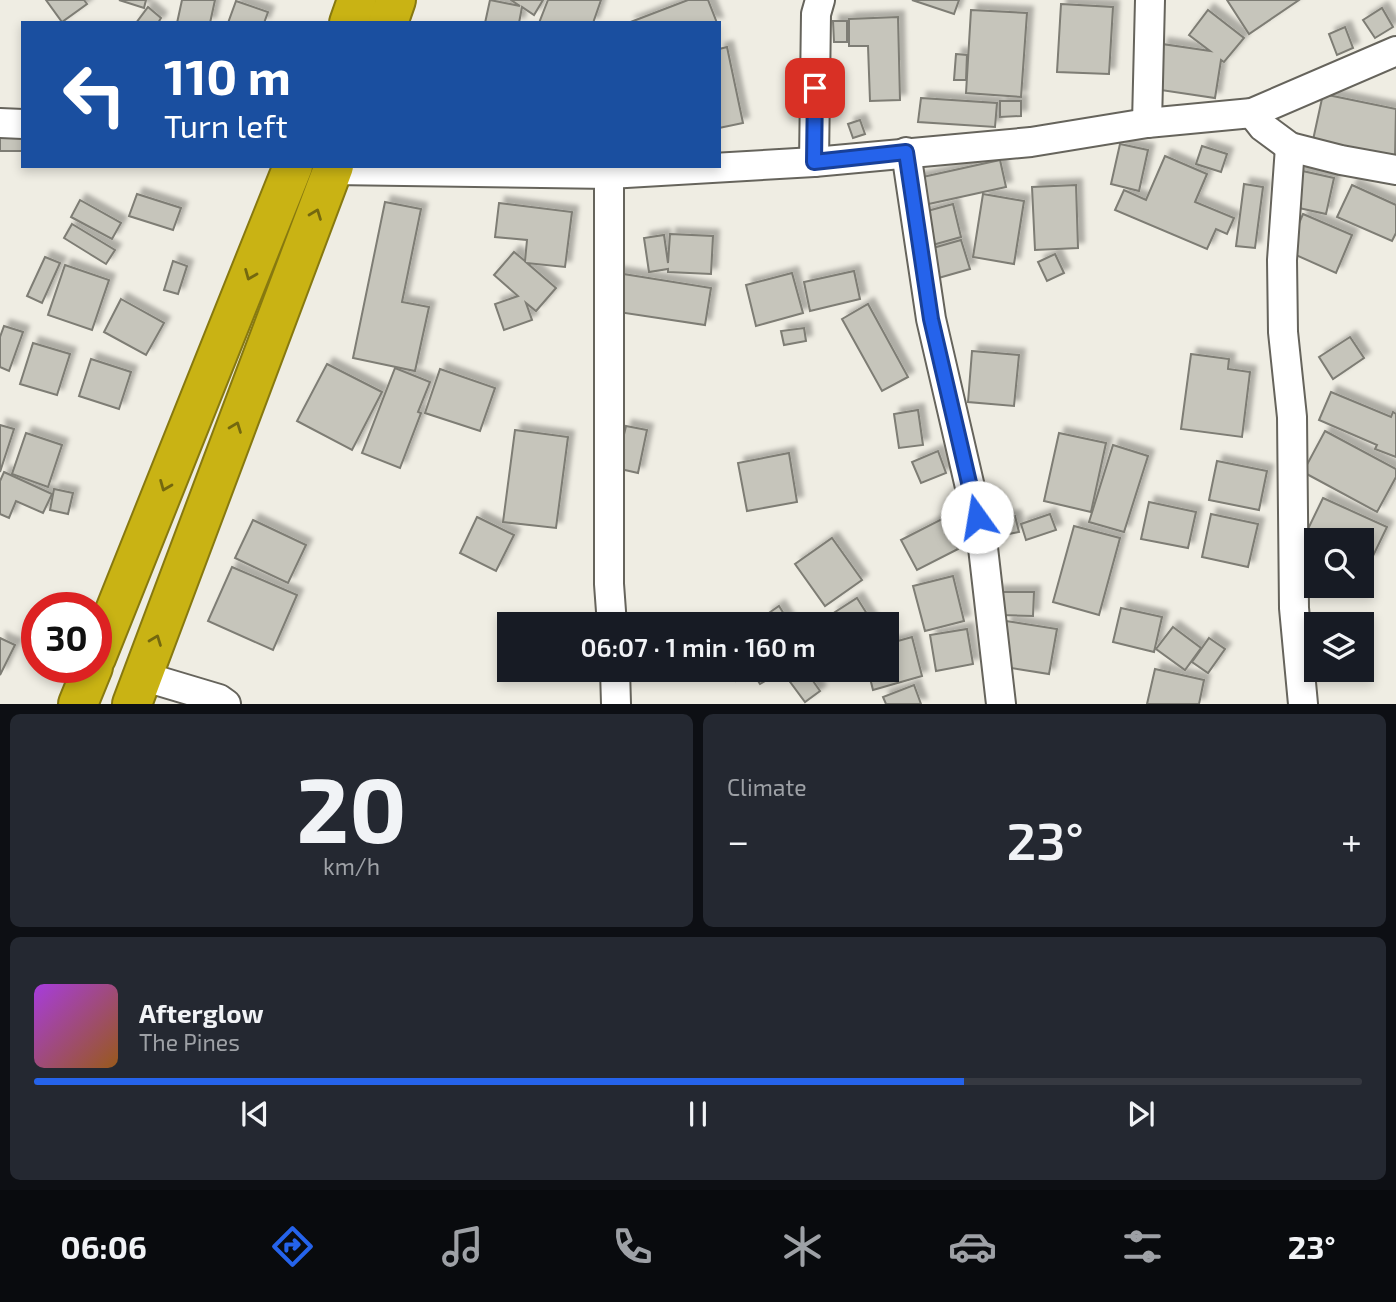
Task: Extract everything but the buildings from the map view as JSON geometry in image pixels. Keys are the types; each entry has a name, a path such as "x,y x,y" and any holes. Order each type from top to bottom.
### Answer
{"highway":[{"path":"350,21 357,0"},
{"path":"389,21 397,0"},
{"path":"112,619 292,168"},
{"path":"137,690 333,168"},
{"path":"78,704 87,683"}],"street":[{"path":"814,162 816,14 820,0"},
{"path":"1147,123 1150,0"},
{"path":"721,167 814,162 1031,142 1147,123 1252,113 1396,51"},
{"path":"1252,113 1263,127 1290,147 1396,170"},
{"path":"0,123 21,124"},
{"path":"1290,147 1282,260 1283,332 1292,417 1294,608 1303,704"},
{"path":"906,152 931,319 982,539 1001,704"},
{"path":"333,168 608,174 711,168"},
{"path":"608,174 611,612"},
{"path":"615,682 616,704"},
{"path":"137,690 219,699 226,704"}],"route":[{"path":"815,88 814,162 906,152 931,319 977,517"}]}
